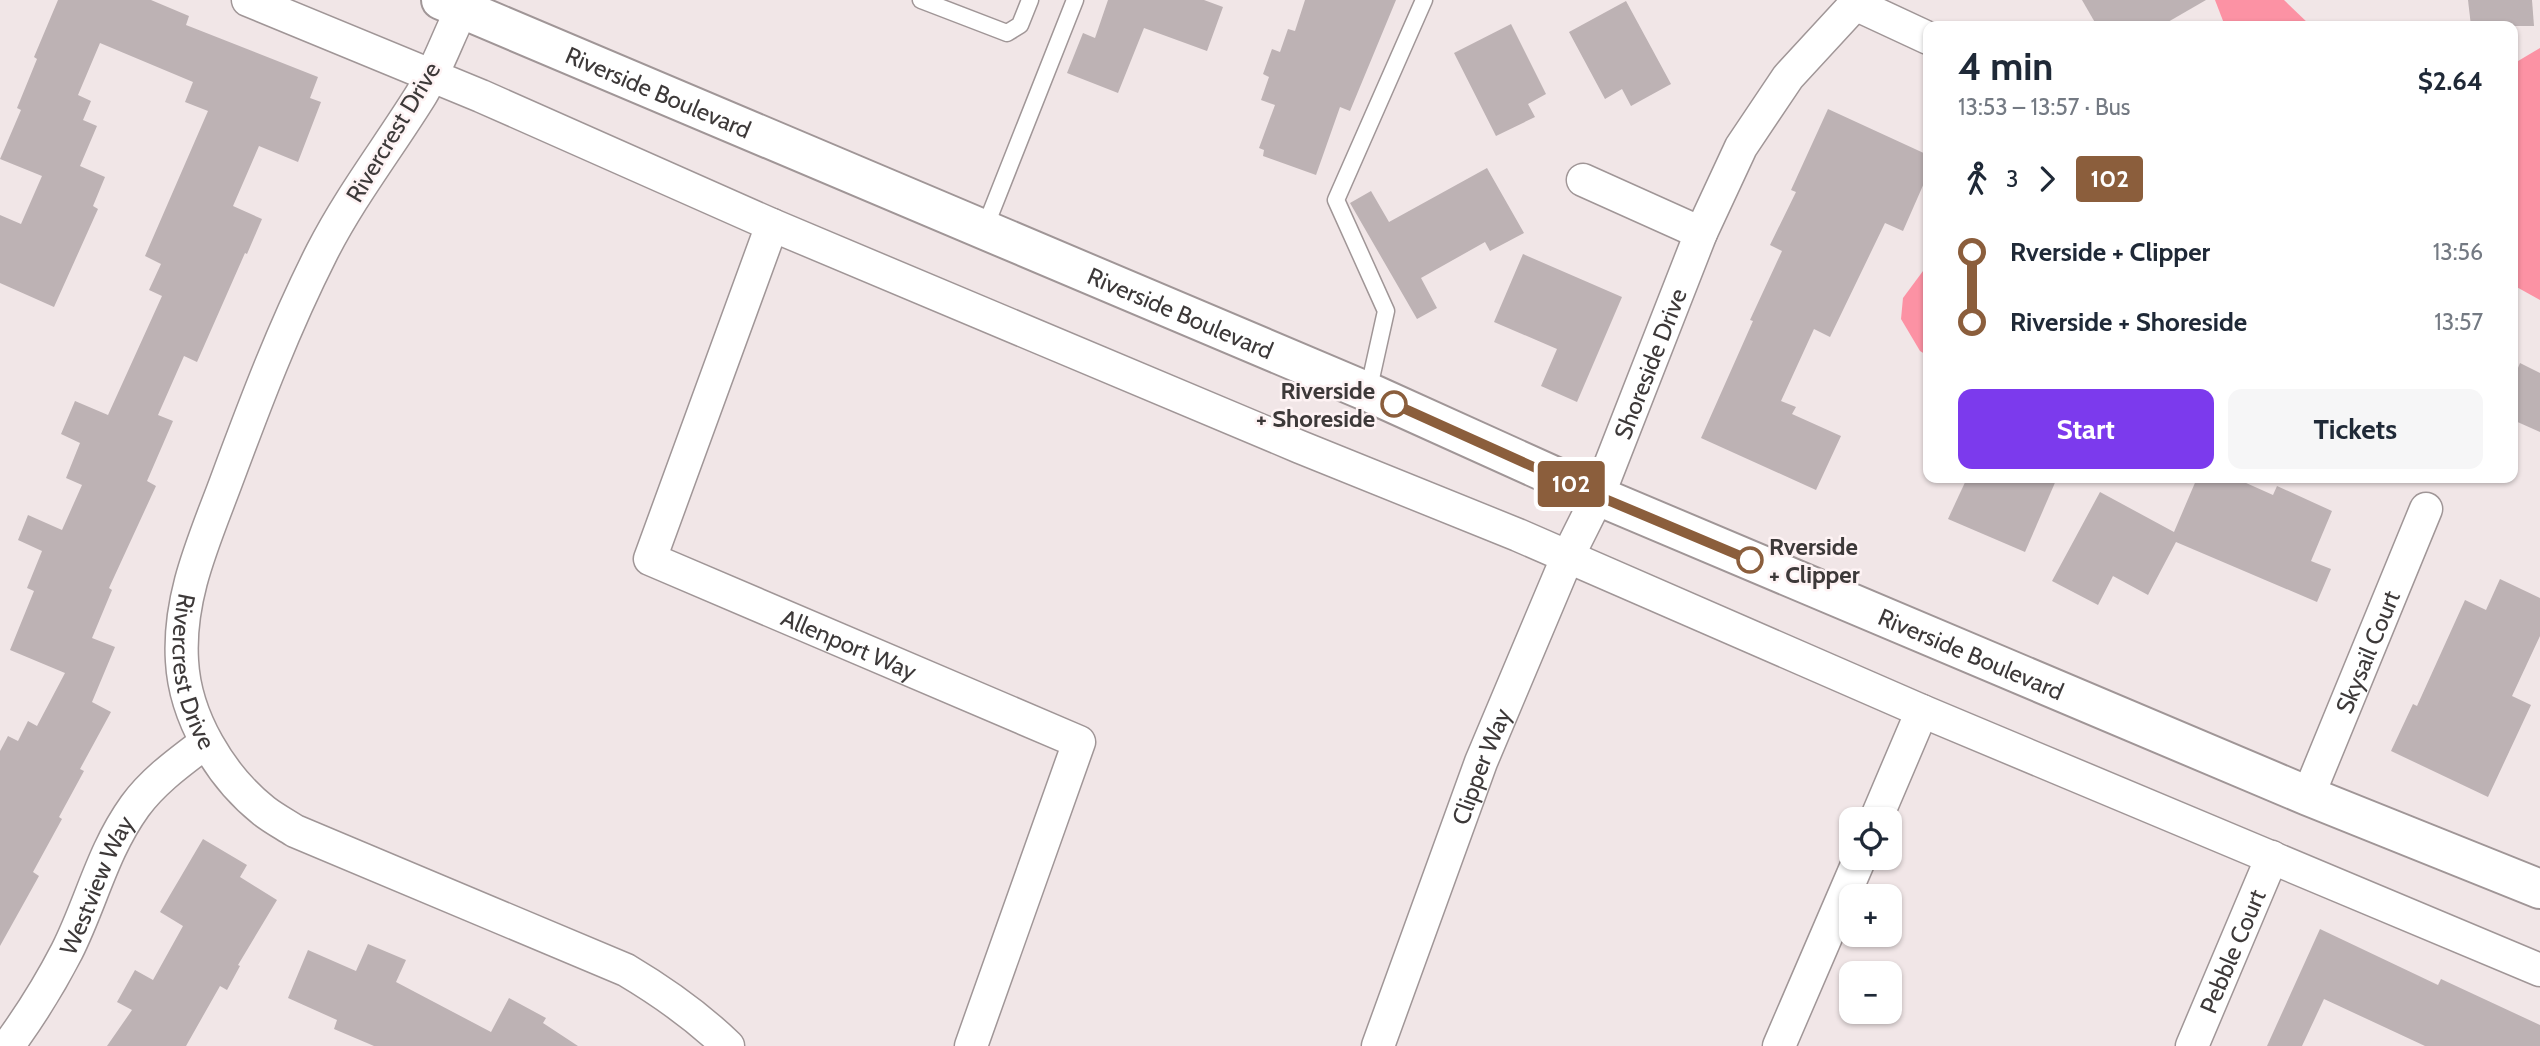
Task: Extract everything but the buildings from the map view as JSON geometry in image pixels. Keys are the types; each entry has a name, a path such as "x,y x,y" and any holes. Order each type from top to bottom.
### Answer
{"main road":[{"name":"Riverside Boulevard","path":"456,3 1368,392 1598,496 2308,796 2540,889"}],"street":[{"path":"248,0 481,96 772,225 1300,447 1518,535 1922,711 2540,970"},
{"name":"Shoreside Drive","path":"1598,496 1701,233 1741,147 1788,77 1858,2 1923,35"},
{"name":"Rivercrest Drive","path":"456,3 422,93 365,177 322,251 276,348 191,574 182,618 182,663 191,707 206,742 231,779 263,811 295,831 626,970 709,1027 728,1046"},
{"path":"1583,180 1701,233"},
{"name":"Allenport Way","path":"772,225 650,559 1079,741 971,1046"},
{"name":"Clipper Way","path":"1378,1046 1481,762 1567,558 1598,496"},
{"name":"Skysail Court","path":"2308,796 2426,509"},
{"path":"1881,807 1922,711"},
{"name":"Westview Way","path":"8,1046 34,1011 68,949 107,850 136,805 166,772 206,742"},
{"name":"Pebble Court","path":"2192,1046 2272,857"},
{"path":"1779,1046 1855,870"}],"lane":[{"path":"922,0 1007,33 1020,25 1030,0"},
{"path":"984,230 1075,0"},
{"path":"1368,392 1386,311 1336,200 1424,0"}],"shaded area":[{"path":"2215,0 2284,0 2306,21 2223,21"},
{"path":"2540,48 2540,300 2518,288 2518,61"},
{"path":"1923,271 1923,353 1901,319 1903,298"}],"bus line":[{"name":"102","path":"1394,404 1598,496 1750,560"}],"place":[{"name":"Riverside + Shoreside","path":"1394,404"},
{"name":"Rverside + Clipper","path":"1750,560"}]}
